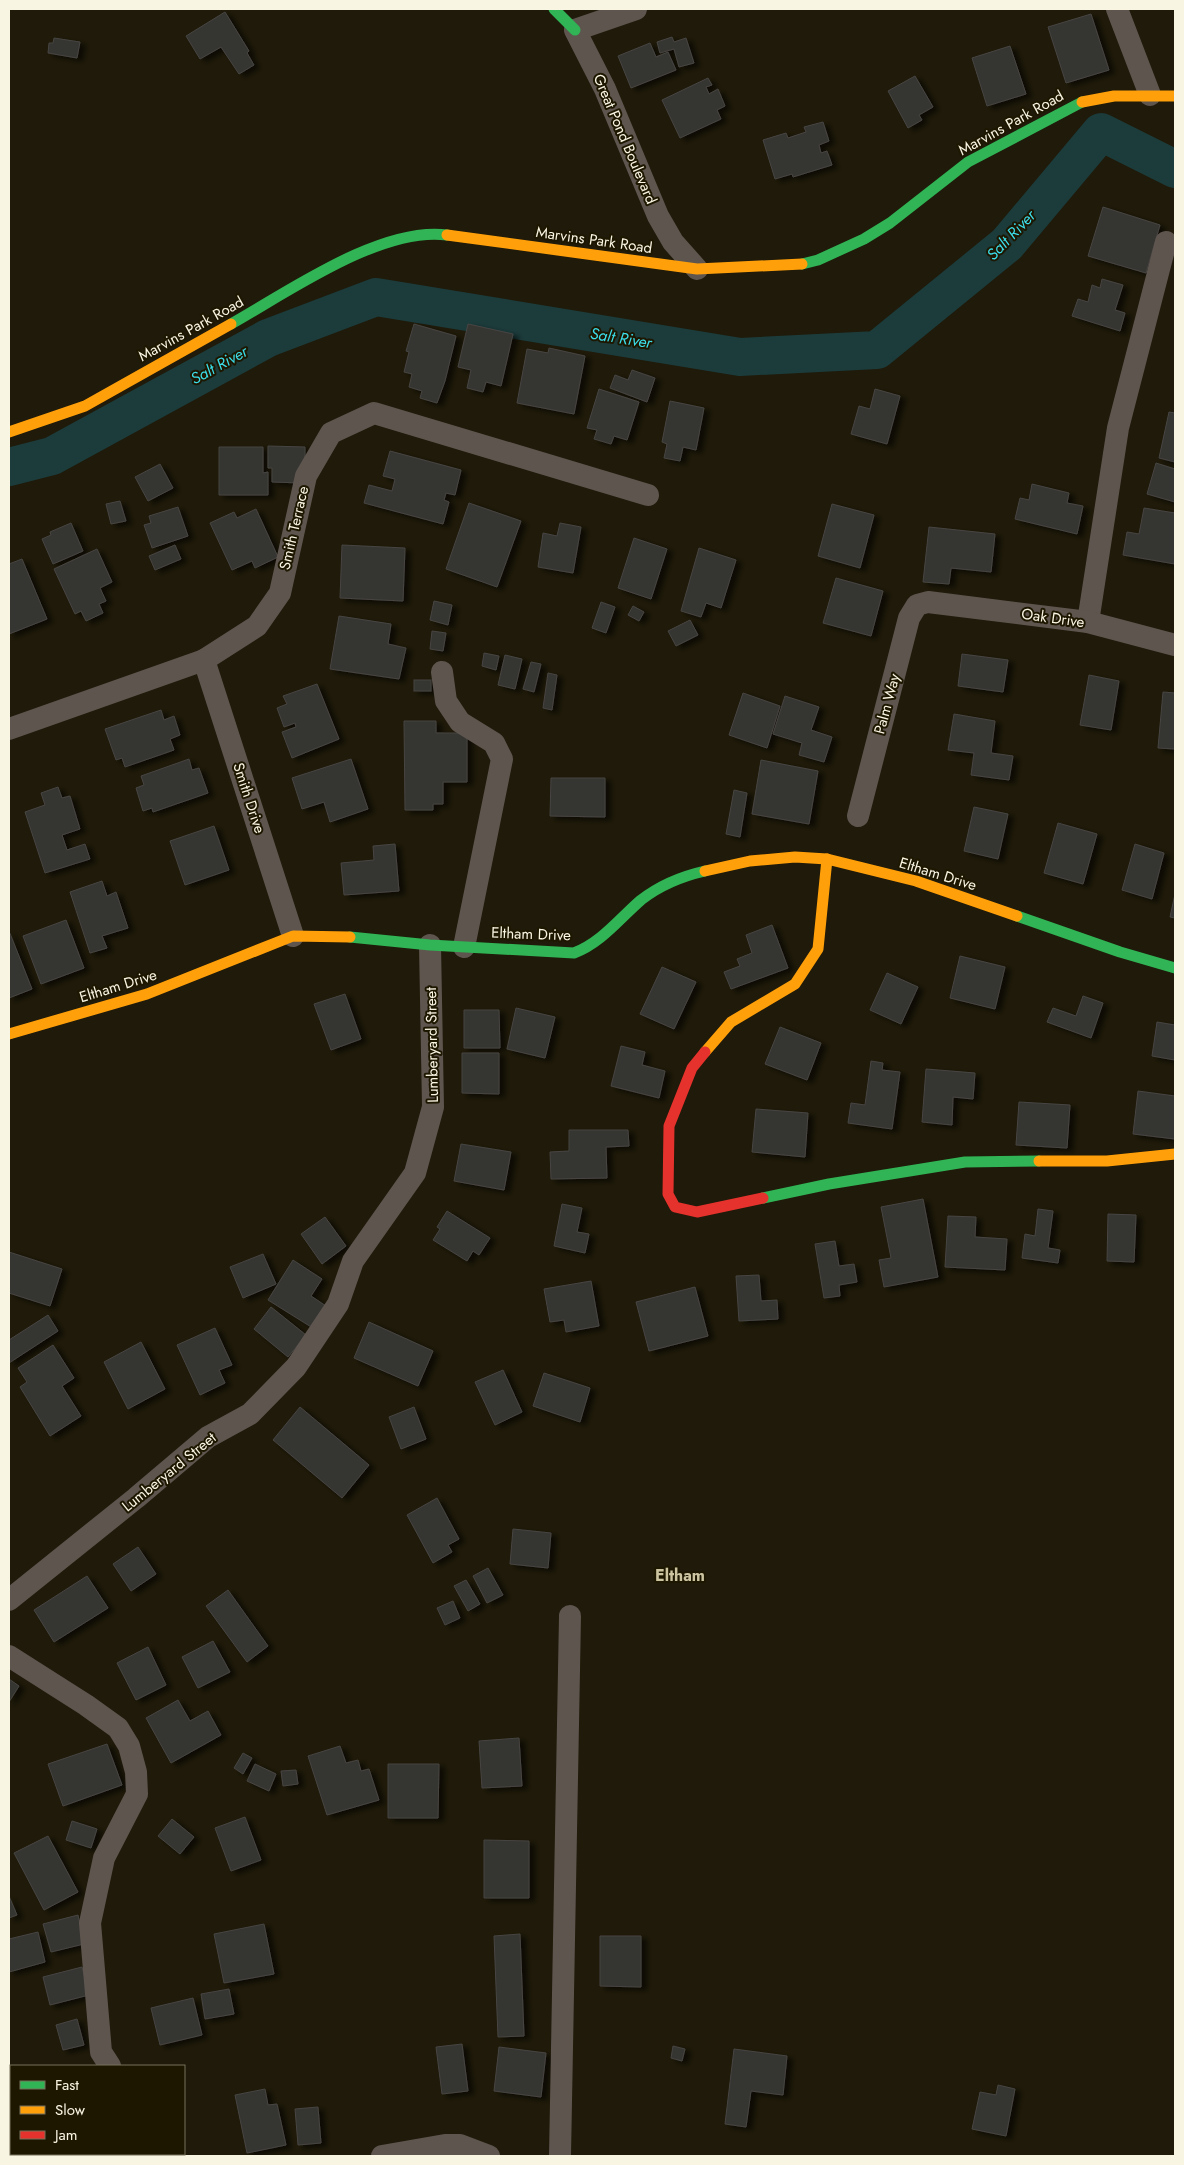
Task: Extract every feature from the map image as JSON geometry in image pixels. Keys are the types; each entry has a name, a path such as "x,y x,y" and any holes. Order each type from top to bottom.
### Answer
{"street":[{"name":"Great Pond Boulevard","path":"554,9 573,19 605,89 658,216 673,242 697,269"},
{"path":"573,19 636,9"},
{"path":"1117,9 1150,95"},
{"name":"Marvins Park Road","path":"9,432 85,406 340,262 391,242 415,236 448,235 697,269 796,266 818,260 878,231 968,162 1080,103 1092,98 1150,95 1175,96"},
{"path":"1088,622 1118,428 1166,242"},
{"name":"Smith Terrace","path":"9,729 204,660 257,626 280,593 306,476 331,433 374,412 648,495"},
{"name":"Oak Drive","path":"928,602 1088,622 1175,645"},
{"name":"Palm Way","path":"858,816 909,618 917,605 928,602"},
{"name":"Smith Drive","path":"204,660 294,936"},
{"path":"442,672 446,701 460,722 494,743 502,759 464,947"},
{"name":"Eltham Drive","path":"9,1034 147,994 294,936 341,936 430,945 574,953 590,947 642,899 685,876 750,861 795,857 827,859 916,881 1120,952 1175,968"},
{"path":"827,859 818,949 795,984 731,1022 692,1068 669,1126 668,1194 675,1207 697,1212 829,1184 965,1162 1107,1161 1175,1154"},
{"name":"Lumberyard Street","path":"9,1600 136,1498 208,1437 250,1414 296,1368 338,1304 353,1261 415,1173 433,1107 430,945"},
{"path":"560,2156 570,1616"},
{"path":"9,1656 86,1704 118,1728 129,1746 136,1772 137,1794 104,1858 90,1923 101,2052 109,2065"},
{"path":"382,2156 445,2145 460,2145 489,2156"}],"building":[{"path":"225,12 249,51 247,53 254,65 239,74 221,47 200,59 186,36"},
{"path":"1091,14 1109,70 1066,83 1048,27"},
{"path":"672,37 674,42 686,38 694,63 679,67 674,49 660,53 657,42"},
{"path":"54,38 80,42 77,58 48,53 49,43 53,43"},
{"path":"650,43 656,57 668,52 676,70 631,88 618,56"},
{"path":"1010,46 1026,94 987,106 972,58"},
{"path":"915,76 933,107 919,115 922,120 908,128 888,91"},
{"path":"708,78 712,85 706,87 709,94 718,89 725,106 717,110 721,119 680,138 662,100"},
{"path":"823,122 829,141 819,145 821,153 827,151 832,165 793,177 792,174 775,179 763,140 786,133 788,138 806,132 804,127"},
{"path":"1103,207 1160,225 1146,273 1088,256"},
{"path":"1102,279 1123,285 1115,310 1125,313 1120,331 1072,316 1078,299 1088,302 1092,285 1100,288"},
{"path":"414,324 456,336 445,381 437,403 420,398 422,391 409,387 412,374 404,372 409,352 406,351"},
{"path":"468,324 513,334 501,386 486,382 483,392 467,388 471,370 458,367"},
{"path":"549,348 585,356 574,414 517,403 527,349 548,353"},
{"path":"632,370 655,378 647,402 610,388 615,375 628,380"},
{"path":"599,389 639,402 627,440 614,436 611,444 594,439 597,430 587,428"},
{"path":"875,389 900,396 887,444 851,434 859,406 870,409"},
{"path":"670,401 704,408 696,450 683,447 680,461 664,458 667,444 662,442"},
{"path":"1169,412 1175,413 1175,462 1159,458"},
{"path":"268,446 305,447 305,467 301,483 272,482 272,468 268,468"},
{"path":"219,447 263,447 263,473 268,472 268,495 219,495"},
{"path":"390,451 461,470 455,495 446,493 444,500 449,502 443,524 364,503 369,485 392,491 395,479 383,476"},
{"path":"1156,463 1175,469 1175,502 1147,494"},
{"path":"160,464 173,488 148,501 135,477"},
{"path":"1032,484 1069,493 1067,503 1083,506 1077,534 1015,519 1020,498 1029,500"},
{"path":"120,501 126,521 111,524 106,504"},
{"path":"469,503 521,521 497,587 446,569"},
{"path":"832,504 874,515 860,568 818,556"},
{"path":"178,507 188,536 152,548 144,525 151,523 149,516"},
{"path":"1144,508 1175,513 1175,564 1123,555 1127,532 1139,534"},
{"path":"256,509 278,557 255,568 252,561 232,570 210,523 234,512 237,518"},
{"path":"71,523 83,551 53,564 42,539 51,535 50,532"},
{"path":"560,523 581,527 573,573 538,567 543,533 557,536"},
{"path":"929,527 995,534 991,572 951,568 949,584 923,582"},
{"path":"634,538 667,549 651,599 618,588"},
{"path":"175,545 181,559 155,570 149,556"},
{"path":"342,545 405,548 403,601 340,598"},
{"path":"699,548 736,560 721,608 706,603 701,617 681,611"},
{"path":"97,549 112,582 100,588 106,601 99,604 103,613 86,621 81,611 75,614 54,569"},
{"path":"22,559 47,619 9,634 9,564"},
{"path":"836,578 883,591 871,636 823,623"},
{"path":"434,601 452,605 448,625 430,620"},
{"path":"601,602 615,607 606,633 592,628"},
{"path":"633,606 644,612 639,621 628,615"},
{"path":"339,616 391,624 388,644 406,648 399,679 330,669"},
{"path":"690,620 698,635 676,646 668,631"},
{"path":"432,631 446,633 443,651 430,649"},
{"path":"484,653 499,656 496,670 482,666"},
{"path":"962,654 1008,660 1003,692 958,686"},
{"path":"505,655 522,659 515,689 498,685"},
{"path":"531,662 541,664 534,692 523,689"},
{"path":"548,673 557,675 552,710 543,708"},
{"path":"1089,675 1119,681 1111,730 1080,725"},
{"path":"414,680 431,680 431,691 414,691"},
{"path":"317,684 339,739 292,758 282,732 296,727 295,723 284,727 277,708 287,704 283,696"},
{"path":"1163,692 1175,693 1175,749 1158,748"},
{"path":"743,693 780,706 767,748 729,735"},
{"path":"785,696 819,707 811,730 832,737 824,762 799,755 802,743 773,734"},
{"path":"161,710 164,720 174,716 180,735 170,739 174,750 125,767 122,758 116,760 105,729"},
{"path":"954,714 995,721 991,753 1013,756 1009,780 971,775 974,753 948,750"},
{"path":"404,721 436,721 436,733 467,733 467,782 443,782 443,804 433,804 433,810 405,810"},
{"path":"189,759 192,770 199,768 208,793 153,812 152,808 143,811 136,788 144,785 141,776"},
{"path":"351,759 368,809 330,822 324,802 302,809 292,778"},
{"path":"761,760 818,771 809,824 752,814"},
{"path":"551,778 605,778 605,817 550,816"},
{"path":"58,787 62,798 70,796 80,829 62,835 67,850 85,844 90,859 45,873 25,812 45,805 41,793"},
{"path":"734,790 747,793 740,837 726,834"},
{"path":"974,807 1008,814 998,859 964,851"},
{"path":"1058,823 1097,834 1083,884 1044,873"},
{"path":"214,826 229,870 185,885 170,841"},
{"path":"395,844 399,891 344,895 341,863 374,860 373,846"},
{"path":"1135,844 1164,853 1152,899 1122,890"},
{"path":"102,881 107,896 116,892 128,928 102,936 107,948 90,953 70,892"},
{"path":"1175,894 1175,918 1170,917"},
{"path":"66,920 84,968 41,984 23,936"},
{"path":"772,925 788,968 731,989 724,972 740,966 737,959 752,953 746,935"},
{"path":"9,931 32,989 9,998"},
{"path":"960,956 1005,967 995,1009 950,998"},
{"path":"662,967 696,982 674,1029 640,1014"},
{"path":"887,973 918,987 901,1024 870,1010"},
{"path":"345,994 361,1039 331,1050 314,1004"},
{"path":"1083,996 1103,1003 1091,1038 1047,1022 1053,1008 1076,1016"},
{"path":"516,1008 555,1017 545,1058 507,1049"},
{"path":"464,1010 499,1010 500,1048 464,1048"},
{"path":"1157,1022 1175,1025 1175,1060 1152,1056"},
{"path":"780,1027 821,1043 807,1080 765,1064"},
{"path":"621,1046 645,1052 642,1065 665,1071 659,1098 611,1086"},
{"path":"462,1053 499,1053 499,1094 462,1093"},
{"path":"871,1061 883,1063 882,1070 900,1072 892,1129 848,1123 851,1103 865,1105"},
{"path":"926,1069 975,1073 973,1099 953,1097 952,1125 922,1122"},
{"path":"1138,1091 1175,1096 1175,1139 1133,1134"},
{"path":"1019,1102 1070,1105 1067,1148 1016,1145"},
{"path":"756,1109 808,1113 805,1157 752,1152"},
{"path":"569,1130 628,1130 629,1146 606,1147 607,1178 551,1179 550,1152 569,1151"},
{"path":"461,1144 511,1152 504,1190 454,1181"},
{"path":"923,1199 938,1277 884,1287 879,1260 891,1258 881,1207"},
{"path":"562,1204 582,1208 577,1232 589,1234 585,1253 554,1246"},
{"path":"1038,1209 1053,1211 1048,1248 1060,1250 1058,1263 1022,1258 1025,1234 1035,1236"},
{"path":"447,1211 490,1238 479,1255 473,1251 467,1261 433,1240 440,1229 437,1227"},
{"path":"1108,1214 1136,1215 1134,1262 1107,1261"},
{"path":"948,1216 976,1217 975,1237 1007,1239 1005,1270 945,1267"},
{"path":"325,1217 346,1246 322,1264 301,1234"},
{"path":"835,1241 839,1266 854,1264 857,1282 839,1285 840,1296 824,1298 815,1244"},
{"path":"9,1252 62,1269 50,1306 9,1293"},
{"path":"263,1254 276,1284 243,1298 230,1267"},
{"path":"293,1260 322,1279 311,1296 329,1308 316,1330 268,1300"},
{"path":"759,1275 761,1301 777,1300 778,1319 739,1321 736,1276"},
{"path":"591,1281 599,1326 566,1332 564,1320 550,1322 544,1289"},
{"path":"695,1287 708,1336 649,1351 636,1302"},
{"path":"271,1307 306,1335 288,1357 254,1329"},
{"path":"48,1315 58,1331 9,1363 9,1340"},
{"path":"369,1322 433,1351 418,1386 354,1358"},
{"path":"215,1328 232,1365 219,1370 225,1383 200,1395 177,1345"},
{"path":"141,1342 165,1389 128,1409 104,1362"},
{"path":"53,1345 74,1378 62,1386 81,1416 50,1436 20,1387 27,1382 18,1368"},
{"path":"503,1370 522,1412 495,1425 475,1382"},
{"path":"544,1373 590,1388 580,1422 533,1406"},
{"path":"300,1407 369,1465 342,1498 273,1440"},
{"path":"414,1407 426,1439 401,1449 389,1417"},
{"path":"437,1498 459,1539 448,1545 452,1552 433,1563 407,1515"},
{"path":"513,1529 551,1533 548,1568 510,1564"},
{"path":"138,1547 156,1574 131,1591 113,1564"},
{"path":"488,1568 503,1595 487,1603 473,1576"},
{"path":"87,1576 108,1608 54,1642 34,1610"},
{"path":"466,1580 480,1604 468,1611 454,1586"},
{"path":"228,1590 268,1646 247,1662 206,1606"},
{"path":"453,1601 460,1618 445,1625 437,1608"},
{"path":"213,1641 230,1672 198,1688 182,1657"},
{"path":"148,1647 166,1685 136,1700 117,1663"},
{"path":"9,1679 19,1686 9,1702"},
{"path":"178,1700 190,1721 208,1711 221,1735 171,1763 146,1718"},
{"path":"519,1738 522,1786 482,1788 479,1741"},
{"path":"107,1744 122,1785 63,1806 48,1764"},
{"path":"340,1746 346,1763 358,1760 361,1771 369,1769 379,1800 327,1815 308,1756"},
{"path":"243,1753 252,1758 243,1774 234,1768"},
{"path":"255,1764 276,1774 269,1791 247,1781"},
{"path":"388,1764 439,1764 438,1818 388,1818"},
{"path":"296,1770 298,1784 283,1786 281,1771"},
{"path":"245,1817 261,1860 231,1871 215,1828"},
{"path":"172,1819 194,1837 180,1854 158,1836"},
{"path":"72,1821 97,1829 91,1848 66,1840"},
{"path":"48,1836 78,1892 44,1910 14,1853"},
{"path":"484,1840 529,1841 529,1898 484,1898"},
{"path":"9,1896 17,1915 9,1918"},
{"path":"78,1915 84,1944 51,1952 43,1924"},
{"path":"264,1924 274,1974 224,1983 214,1934"},
{"path":"38,1932 45,1962 9,1972 9,1939"},
{"path":"520,1934 524,2036 498,2037 494,1936"},
{"path":"600,1936 641,1936 641,1987 600,1986"},
{"path":"82,1967 89,1995 50,2005 43,1977"},
{"path":"229,1989 234,2014 205,2019 201,1994"},
{"path":"193,1998 202,2035 160,2045 151,2008"},
{"path":"77,2019 84,2045 63,2050 56,2025"},
{"path":"462,2044 468,2091 442,2094 436,2047"},
{"path":"673,2046 685,2049 682,2061 671,2058"},
{"path":"499,2047 546,2053 541,2097 494,2091"},
{"path":"734,2049 787,2056 783,2095 751,2091 746,2127 725,2124"},
{"path":"998,2085 1015,2089 1006,2136 972,2129 980,2092 996,2095"},
{"path":"265,2089 268,2105 277,2104 286,2145 247,2153 235,2095"},
{"path":"318,2107 321,2143 298,2145 295,2109"},
{"path":"122,2155 122,2156 67,2156"}],"waterway":[{"name":"Salt River","path":"9,467 52,456 268,338 376,297 740,357 877,350 1007,244 1101,132 1175,169"}],"traffic: fast":[{"path":"554,9 575,30"},
{"path":"802,264 818,260 864,239 890,223 968,162 1082,102"},
{"path":"231,324 307,279 365,251 393,241 421,235 447,235"},
{"path":"350,937 430,945 574,953 584,949 601,937 648,895 672,882 705,871"},
{"path":"1017,916 1120,952 1175,968"},
{"path":"763,1198 829,1184 965,1162 1039,1161"}],"traffic: slow":[{"path":"1082,102 1114,96 1175,96"},
{"path":"447,235 697,269 802,264"},
{"path":"9,432 85,406 231,324"},
{"path":"705,871 750,861 795,857 827,859 916,881 1017,916"},
{"path":"705,1052 731,1022 795,984 818,949 827,859"},
{"path":"9,1034 147,994 293,936 350,937"},
{"path":"1039,1161 1107,1161 1175,1154"}],"traffic: jam":[{"path":"705,1052 692,1068 669,1126 668,1194 675,1207 697,1212 763,1198"}],"district":[{"name":"Eltham","path":"680,1575"}]}
